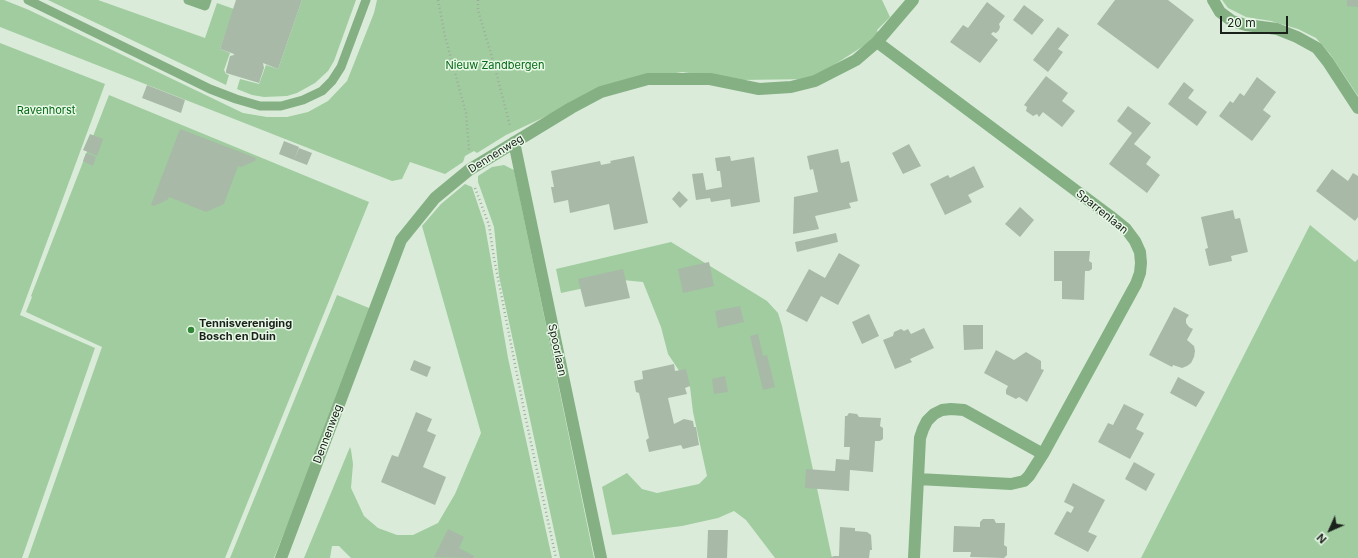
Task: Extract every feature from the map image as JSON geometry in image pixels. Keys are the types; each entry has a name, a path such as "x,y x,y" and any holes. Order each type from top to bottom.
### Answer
{"street":[{"name":"Dennenweg","path":"281,558 401,240 435,198 469,170 570,108 601,92 648,79 710,79 759,89 791,88 815,81 856,60 877,42 913,0"},
{"path":"1212,0 1220,12 1232,21 1246,25 1277,29 1298,36 1317,48 1358,108"},
{"name":"Sparrenlaan","path":"877,42 1110,216 1126,230 1135,241 1140,252 1140,274 1136,284 1043,454 1029,476 1024,481 1011,484 918,479"},
{"name":"Spoorlaan","path":"514,142 601,558"},
{"path":"914,558 920,438 922,429 934,414 942,410 964,410 1043,454"}],"lane":[{"path":"28,0 210,89 260,106 281,106 303,100 322,91 332,81 341,67 366,0"},
{"path":"188,0 205,6 207,0"}],"path":[{"path":"438,0 445,36 466,113 469,142 469,170 489,225 494,258 525,415 556,558"},
{"path":"478,0 478,10 494,64 514,142"}],"green space":[{"name":"Nieuw Zandbergen","path":"0,0 4,0 29,10 243,113 267,117 287,117 308,112 328,101 347,81 374,13 377,0 882,0 890,17 877,30 879,36 812,79 740,80 682,72 617,83 506,135 477,153 474,151 465,156 463,162 445,174 410,162 402,179 392,181 0,27"},
{"path":"48,0 98,0 205,38 217,3 234,9 220,49 230,53 224,70 226,74 229,75 226,85"},
{"path":"302,0 356,0 334,61 328,71 315,83 297,93 287,96 264,97 252,95 237,89 240,79 259,84 266,65 278,69"},
{"path":"1222,0 1358,0 1358,96 1330,54 1316,38 1298,29 1271,21 1246,17 1228,8"},
{"name":"Ravenhorst","path":"0,43 105,84 20,315 95,348 22,558 0,558"},
{"name":"Tennisvereniging Bosch en Duin","path":"109,95 369,202 225,558 28,558 102,347 26,312"},
{"path":"504,165 514,170 594,558 560,558 499,276 494,227 478,182 478,176 492,167"},
{"path":"465,184 472,187 485,226 508,358 552,558 351,558 339,546 332,546 330,558 304,558 350,447 353,464 351,488 364,516 378,528 397,535 413,535 438,523 455,494 481,433 422,226 441,204"},
{"path":"1310,225 1355,262 1358,259 1358,558 1141,558"},
{"path":"671,242 767,301 778,313 832,558 775,558 746,520 734,511 718,518 682,526 612,535 602,487 627,473 642,489 657,493 699,484 707,476 693,412 690,387 668,354 661,327 643,282 622,280 561,293 556,269"},
{"path":"337,295 374,310 274,558 230,558"}],"building":[{"path":"236,0 302,0 278,69 263,63 264,68 259,83 226,73 230,56 234,54 220,49"},
{"path":"1115,0 1168,0 1194,20 1158,69 1097,24"},
{"path":"1347,0 1358,0 1358,7 1347,6"},
{"path":"987,2 1005,16 999,24 999,30 996,33 993,32 991,34 998,40 980,63 950,42 963,25 968,28"},
{"path":"1024,5 1044,20 1032,35 1013,20"},
{"path":"1058,27 1069,35 1058,49 1063,52 1048,72 1033,60"},
{"path":"1046,76 1068,93 1062,101 1075,111 1062,127 1043,112 1039,117 1037,114 1033,116 1026,111 1027,107 1024,105"},
{"path":"1257,77 1276,92 1263,110 1271,116 1252,141 1219,116 1230,101 1233,103 1240,93 1244,96"},
{"path":"1184,82 1194,90 1188,98 1207,112 1197,126 1168,104"},
{"path":"147,85 185,100 181,113 142,98"},
{"path":"1128,106 1151,123 1134,144 1151,157 1146,164 1160,175 1147,193 1109,164 1132,133 1117,121"},
{"path":"180,129 256,158 255,161 241,167 238,166 224,204 206,212 169,197 167,200 154,206 151,205"},
{"path":"90,134 103,139 97,156 83,150"},
{"path":"284,141 299,147 294,160 279,154"},
{"path":"909,144 921,166 903,174 892,153"},
{"path":"299,148 312,153 307,165 294,160"},
{"path":"838,149 841,163 849,161 858,201 849,203 851,208 815,216 819,229 793,234 794,197 818,192 813,169 810,170 807,156"},
{"path":"86,153 96,157 93,166 83,161"},
{"path":"634,156 648,223 614,230 609,204 570,213 568,200 554,203 551,187 554,187 551,171 600,161 601,165 611,163 610,161"},
{"path":"730,156 731,161 754,157 760,202 731,207 730,199 711,202 710,198 696,200 692,174 703,173 706,190 722,187 720,171 717,171 715,158"},
{"path":"974,166 984,187 968,195 972,202 945,215 930,184 948,175 950,178"},
{"path":"1332,169 1348,181 1353,173 1358,176 1358,217 1355,221 1316,191"},
{"path":"679,191 688,200 680,208 672,199"},
{"path":"1020,207 1034,220 1020,237 1005,224"},
{"path":"1233,210 1235,219 1240,218 1248,252 1231,256 1232,261 1209,266 1205,249 1208,248 1201,217"},
{"path":"836,233 838,242 797,252 795,242"},
{"path":"1054,251 1090,251 1089,261 1092,263 1092,269 1085,271 1084,300 1062,299 1062,281 1054,281"},
{"path":"839,253 860,265 838,305 821,296 807,322 786,311 809,269 825,278"},
{"path":"709,262 714,286 683,293 678,269"},
{"path":"623,269 630,298 585,307 578,279"},
{"path":"740,306 744,322 718,328 715,311"},
{"path":"1174,307 1189,315 1186,319 1186,323 1193,329 1187,340 1194,346 1194,357 1191,363 1182,368 1173,365 1172,367 1149,355"},
{"path":"869,314 879,336 862,344 852,322"},
{"path":"963,325 983,325 983,349 964,350"},
{"path":"924,328 934,348 910,359 912,362 895,369 883,340 893,336 894,332 901,329 904,331 908,329 911,334"},
{"path":"758,334 763,356 767,355 775,387 763,390 750,336"},
{"path":"996,350 1014,360 1026,352 1041,361 1041,369 1044,370 1027,402 1019,397 1016,399 1006,394 1008,386 984,373"},
{"path":"414,360 431,367 427,377 410,370"},
{"path":"674,364 675,371 686,369 690,386 685,388 687,394 668,398 674,424 684,419 693,421 694,427 696,427 699,445 683,449 681,445 649,452 646,440 649,438 639,393 636,392 634,381 643,379 642,371"},
{"path":"725,376 728,392 714,394 712,379"},
{"path":"1178,377 1205,392 1196,407 1170,393"},
{"path":"1124,404 1144,414 1136,429 1144,433 1130,459 1098,442 1108,423 1113,425"},
{"path":"416,412 432,419 427,431 436,435 423,467 446,477 435,505 381,482 392,455 398,457"},
{"path":"849,413 857,414 859,417 881,418 880,426 883,428 883,439 880,441 875,441 873,472 850,470 849,491 805,488 806,469 835,471 836,459 849,460 850,447 844,447 845,416"},
{"path":"1134,462 1155,474 1146,491 1125,479"},
{"path":"1073,483 1105,500 1088,532 1097,536 1088,552 1054,534 1067,511 1071,513 1074,507 1064,502"},
{"path":"983,519 994,519 996,523 1005,523 1004,545 1007,547 1007,555 1004,558 970,557 971,552 953,552 954,526 980,527 980,522"},
{"path":"840,527 855,528 855,531 867,532 871,535 872,550 870,550 869,558 829,558 839,556"},
{"path":"448,529 464,537 459,548 474,556 473,558 434,557"},
{"path":"708,530 728,530 727,558 707,558"}],"place":[{"name":"Tennisvereniging Bosch en Duin","path":"191,330"}]}
